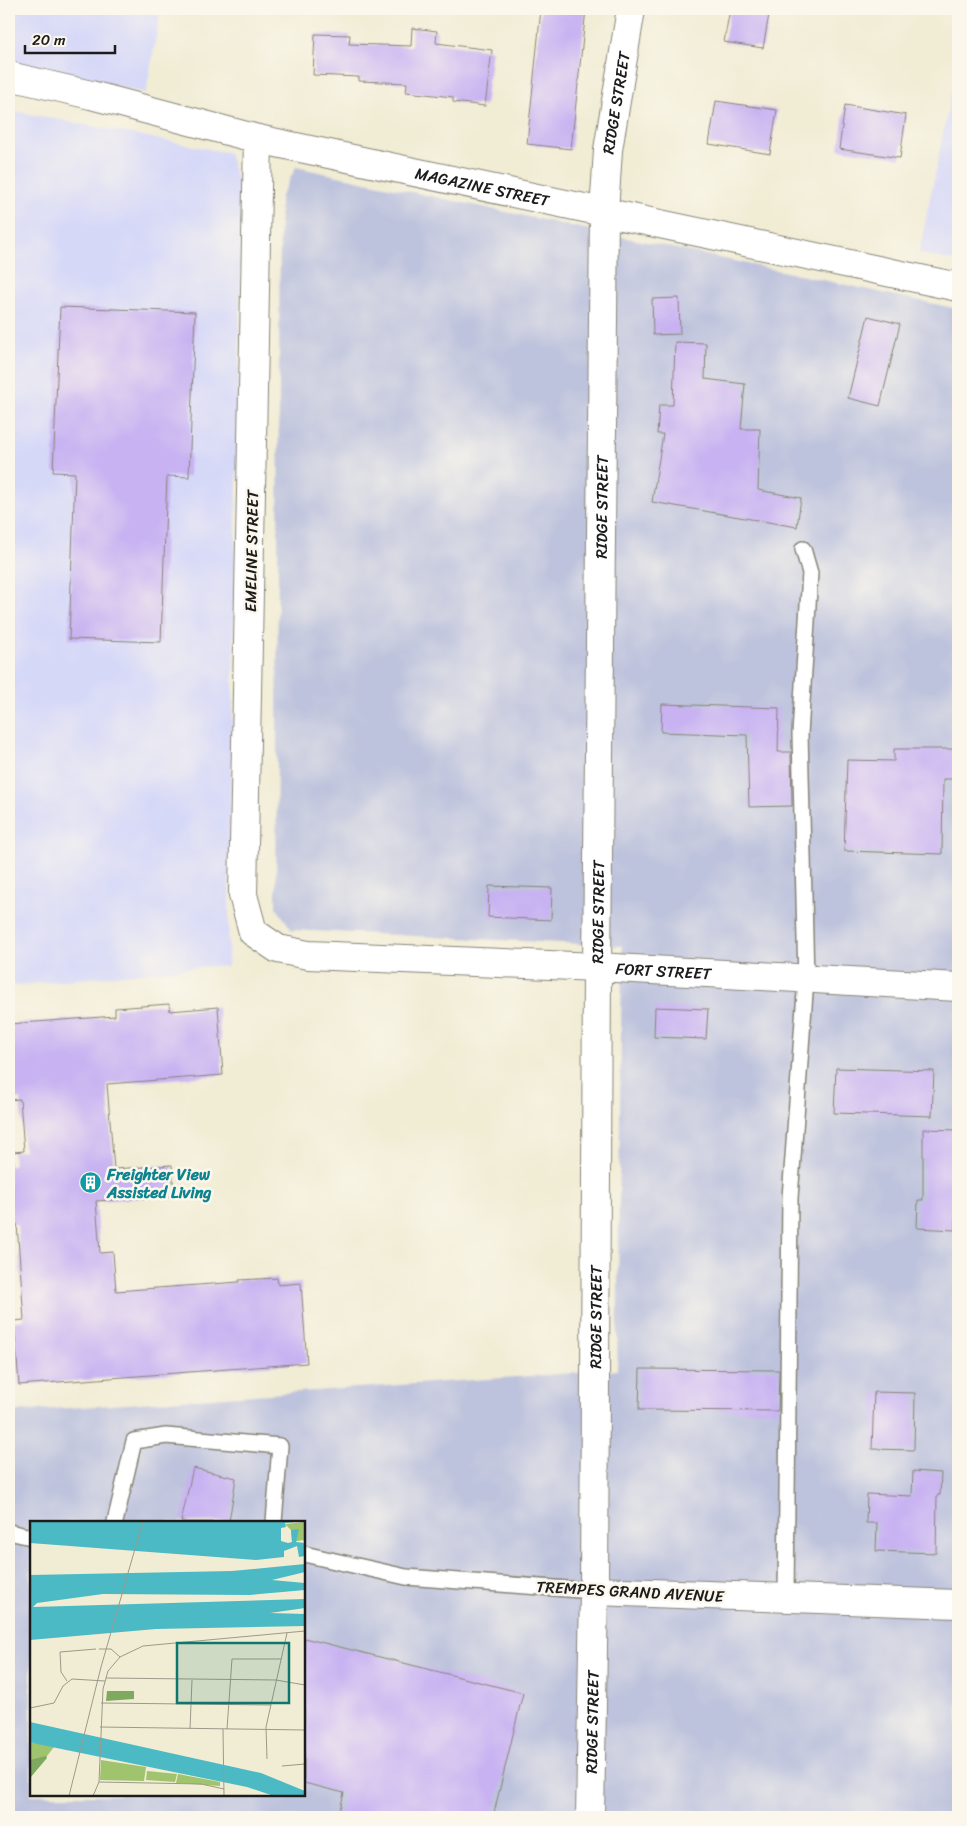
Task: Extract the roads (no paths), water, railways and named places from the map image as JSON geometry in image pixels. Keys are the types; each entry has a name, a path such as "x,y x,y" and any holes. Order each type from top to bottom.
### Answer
{"street":[{"name":"RIDGE STREET","path":"590,1817 594,1591 597,967 604,212 608,150 631,9"},
{"name":"MAGAZINE STREET","path":"9,76 258,138 958,287"},
{"name":"EMELINE STREET","path":"258,138 243,895 253,932 278,949"},
{"name":"FORT STREET","path":"278,949 308,956 597,967 958,987"},
{"name":"TREMPES GRAND AVENUE","path":"594,1591 958,1604"}],"lane":[{"path":"786,1598 790,1198 806,979 800,734 810,572 803,549"},
{"path":"115,1521 134,1441 166,1436 280,1446 274,1521"},
{"path":"9,1532 30,1537"},
{"name":"TREMPES GRAND AVENUE","path":"305,1554 406,1577 594,1591"}],"place":[{"name":"Freighter View Assisted Living","path":"91,1183"}]}
